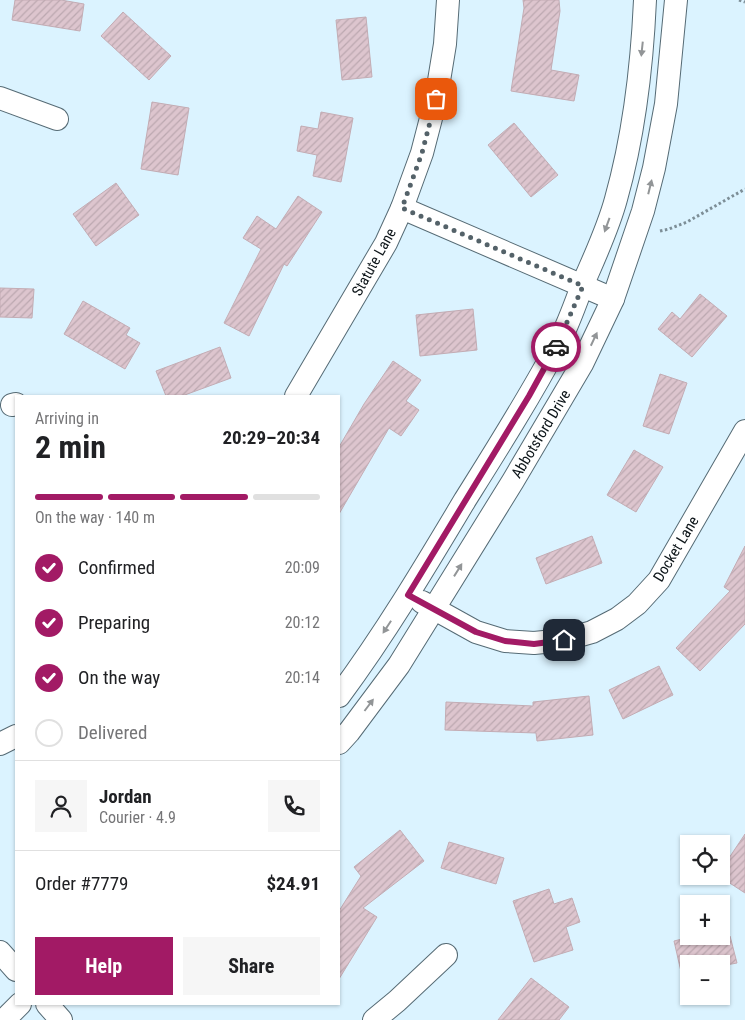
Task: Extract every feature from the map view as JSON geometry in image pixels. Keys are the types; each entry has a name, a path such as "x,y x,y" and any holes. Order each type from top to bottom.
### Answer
{"street":[{"name":"Statute Lane","path":"297,395 386,243 402,208 422,153 436,99 445,44 448,0"},
{"name":"Abbotsford Drive","path":"340,695 365,661 408,595 529,396 559,342 604,236 616,202 636,101 645,0"},
{"name":"Abbotsford Drive","path":"340,742 399,665 513,481 582,364 613,299 644,211 654,168 666,104 676,0"},
{"path":"0,98 57,119"},
{"path":"402,208 613,299"},
{"name":"Docket Lane","path":"408,595 476,632 505,641 534,644 564,640 592,632 617,619 637,604 659,580 745,431"},
{"path":"0,744 15,736"},
{"path":"374,1020 397,1001 446,954"},
{"path":"4,1020 19,1005"},
{"path":"48,1005 61,1020"}],"path":[{"path":"739,0 745,2"},
{"path":"660,231 687,222 745,189"}],"building":[{"path":"15,0 61,0 84,4 80,31 12,20"},
{"path":"523,0 559,0 560,11 551,70 579,75 574,101 511,91 524,8"},
{"path":"123,12 171,56 149,80 101,36"},
{"path":"366,17 372,77 342,80 336,20"},
{"path":"152,102 189,108 178,175 141,169"},
{"path":"321,112 353,118 341,182 313,176 317,155 297,151 301,126 318,129"},
{"path":"514,123 558,175 531,197 488,145"},
{"path":"116,183 139,215 96,246 73,214"},
{"path":"298,196 322,212 287,266 284,264 249,336 224,323 261,249 243,238 257,216 276,229"},
{"path":"0,288 34,289 32,318 0,317"},
{"path":"700,294 727,316 692,357 658,329 672,312 680,319"},
{"path":"83,301 130,328 126,335 140,343 125,369 64,334"},
{"path":"473,309 477,350 420,356 416,315"},
{"path":"220,347 231,378 185,395 166,395 156,371"},
{"path":"393,361 421,380 406,401 419,410 401,436 389,428 340,512 340,445 364,404"},
{"path":"660,374 687,383 669,434 643,426"},
{"path":"634,450 663,467 636,512 607,495"},
{"path":"592,536 602,563 546,584 536,558"},
{"path":"745,546 745,624 700,671 676,648 730,591 724,587"},
{"path":"659,666 673,695 623,719 609,690"},
{"path":"589,696 593,735 537,741 536,733 445,730 446,702 533,706 533,702"},
{"path":"400,830 424,861 363,908 377,917 340,977 340,909 361,876 354,867"},
{"path":"745,834 745,893 730,883 730,856"},
{"path":"449,842 504,858 496,884 441,868"},
{"path":"549,889 554,904 572,898 580,922 566,927 573,950 534,962 513,901"},
{"path":"730,936 737,963 730,964 730,955 680,955 680,967 674,941 680,940 680,945 730,945"},
{"path":"531,978 569,1007 559,1020 498,1020"}],"way so far":[{"path":"436,99 422,153 402,208 583,286 556,347"}],"route":[{"path":"556,347 529,396 408,595 476,632 505,641 534,644 564,640"}]}
